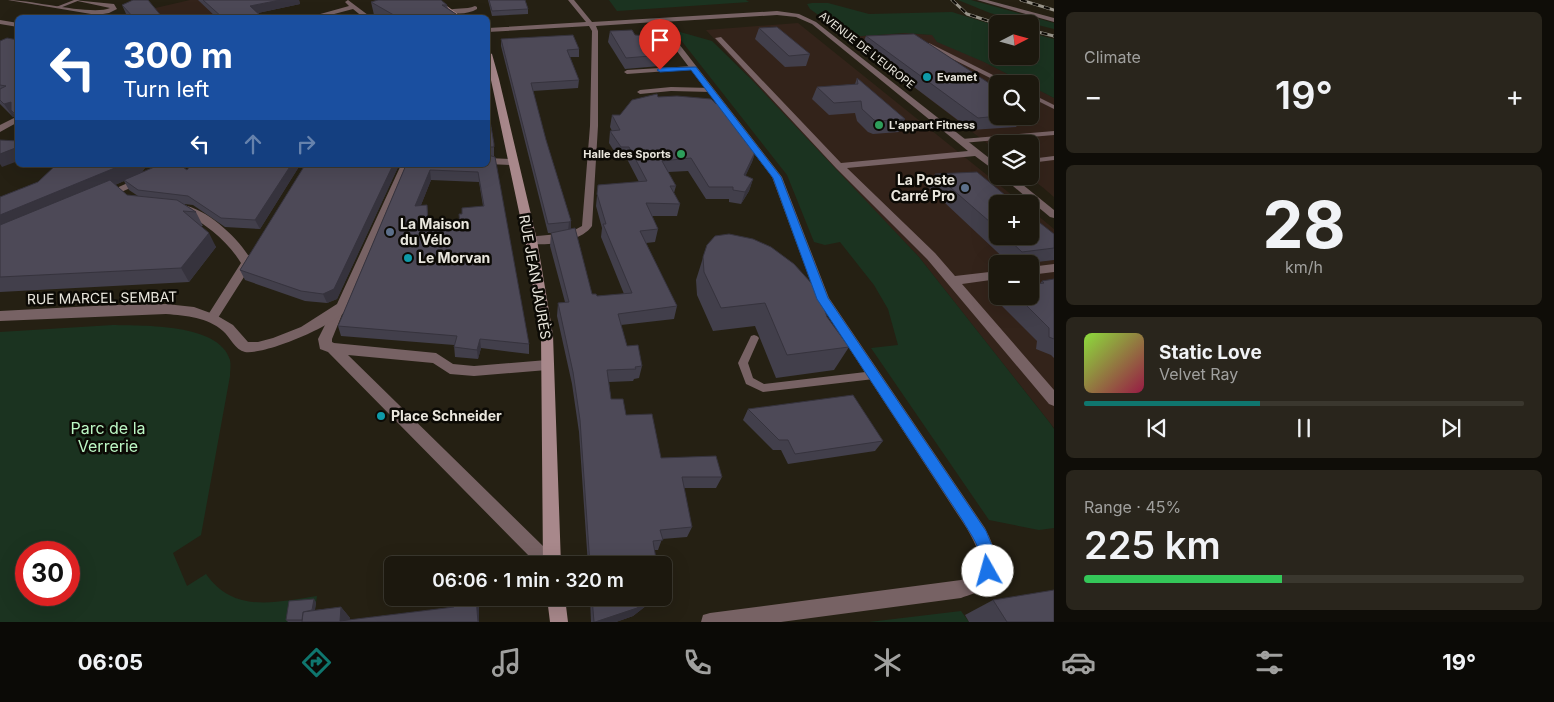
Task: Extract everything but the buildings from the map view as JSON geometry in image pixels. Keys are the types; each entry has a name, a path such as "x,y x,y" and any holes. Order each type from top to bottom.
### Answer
{"main road":[{"path":"435,0 456,15"},
{"name":"RUE JEAN JAURÈS","path":"490,61 531,240 544,315 552,556"},
{"path":"557,606 559,622"}],"street":[{"path":"9,1 97,14 114,9 112,5 78,0"},
{"path":"346,0 365,15"},
{"path":"474,0 476,15"},
{"path":"531,240 577,236 586,231 587,226 594,98 594,31 591,24 571,0"},
{"path":"980,0 1054,20"},
{"path":"321,15 354,7"},
{"path":"450,11 470,11 475,8"},
{"name":"AVENUE DE L'EUROPE","path":"490,30 777,13 804,17 989,162"},
{"path":"657,20 777,177 823,299 980,536 988,556 988,571 980,580 961,589 710,622"},
{"path":"0,22 15,24"},
{"path":"719,38 839,166 931,256 1054,400"},
{"path":"0,128 15,120"},
{"path":"839,166 976,153"},
{"path":"490,162 512,162"},
{"path":"405,167 346,300 337,312 325,339 325,345 333,348 436,358 450,369 474,371 547,365"},
{"path":"95,200 124,192 153,175"},
{"path":"1017,185 1054,215"},
{"path":"169,207 188,208 218,229 237,246 247,263"},
{"path":"212,318 255,249"},
{"path":"1039,270 1054,268"},
{"path":"951,281 989,276"},
{"name":"RUE MARCEL SEMBAT","path":"0,316 166,309 194,312 212,318 228,328 245,347 252,347 276,342 306,330 337,312"},
{"path":"333,348 537,552"}],"lane":[{"path":"58,8 78,0"},
{"path":"925,44 989,75"},
{"path":"627,72 693,68"},
{"path":"640,92 671,89 710,90"},
{"path":"1039,100 1054,107"},
{"path":"962,141 1054,133"},
{"path":"1039,159 1054,158"},
{"path":"754,338 743,363 749,381 763,388 874,375"}],"shaded area":[{"path":"190,0 256,0 255,15 125,15"},
{"path":"798,23 989,177 989,185 999,185 1012,195 989,195 989,245 1039,245 1039,216 1054,229 1054,428 919,257 830,165 706,30"},
{"path":"905,33 933,35 1010,75 989,75 989,125 1039,125 1039,90 1054,98 1054,197 1039,184 1039,135 989,135 989,145 849,37"}],"green space":[{"path":"609,0 746,0 749,2 617,11"},
{"path":"958,0 971,0 1025,15 998,15"},
{"path":"828,3 869,14 952,12 989,24 989,65 937,42 932,35 905,33 849,37 810,9 807,4"},
{"path":"1039,19 1054,23 1054,29 1039,25"},
{"path":"673,30 712,41 751,79 919,257 1050,423 1054,429 1054,528 1039,530 989,520 871,348 898,345 888,309 874,285 840,242 825,245 814,242 787,175"},
{"path":"1039,35 1054,39 1054,98 1039,90 1039,75 1009,75 990,65 1039,65"},
{"name":"Parc de la Verrerie","path":"113,325 160,327 196,333 211,339 223,348 230,360 230,376 201,535 173,553 187,586 206,574 217,587 229,595 243,600 271,602 317,596 313,622 0,622 0,332"},
{"path":"961,611 969,622 869,622"}],"railway":[{"path":"952,0 967,14 989,21"},
{"path":"1021,0 1054,10"},
{"path":"1039,32 1054,36"}],"place":[{"name":"Evamet","path":"927,77"},
{"name":"L'appart Fitness","path":"879,125"},
{"name":"Halle des Sports","path":"681,154"},
{"name":"La Poste Carré Pro","path":"965,188"},
{"name":"La Maison du Vélo","path":"390,232"},
{"name":"Le Morvan","path":"408,258"},
{"name":"Place Schneider","path":"381,416"}],"route":[{"path":"660,70 693,68 777,177 823,299 968,516 980,536 988,556 988,571"}]}
